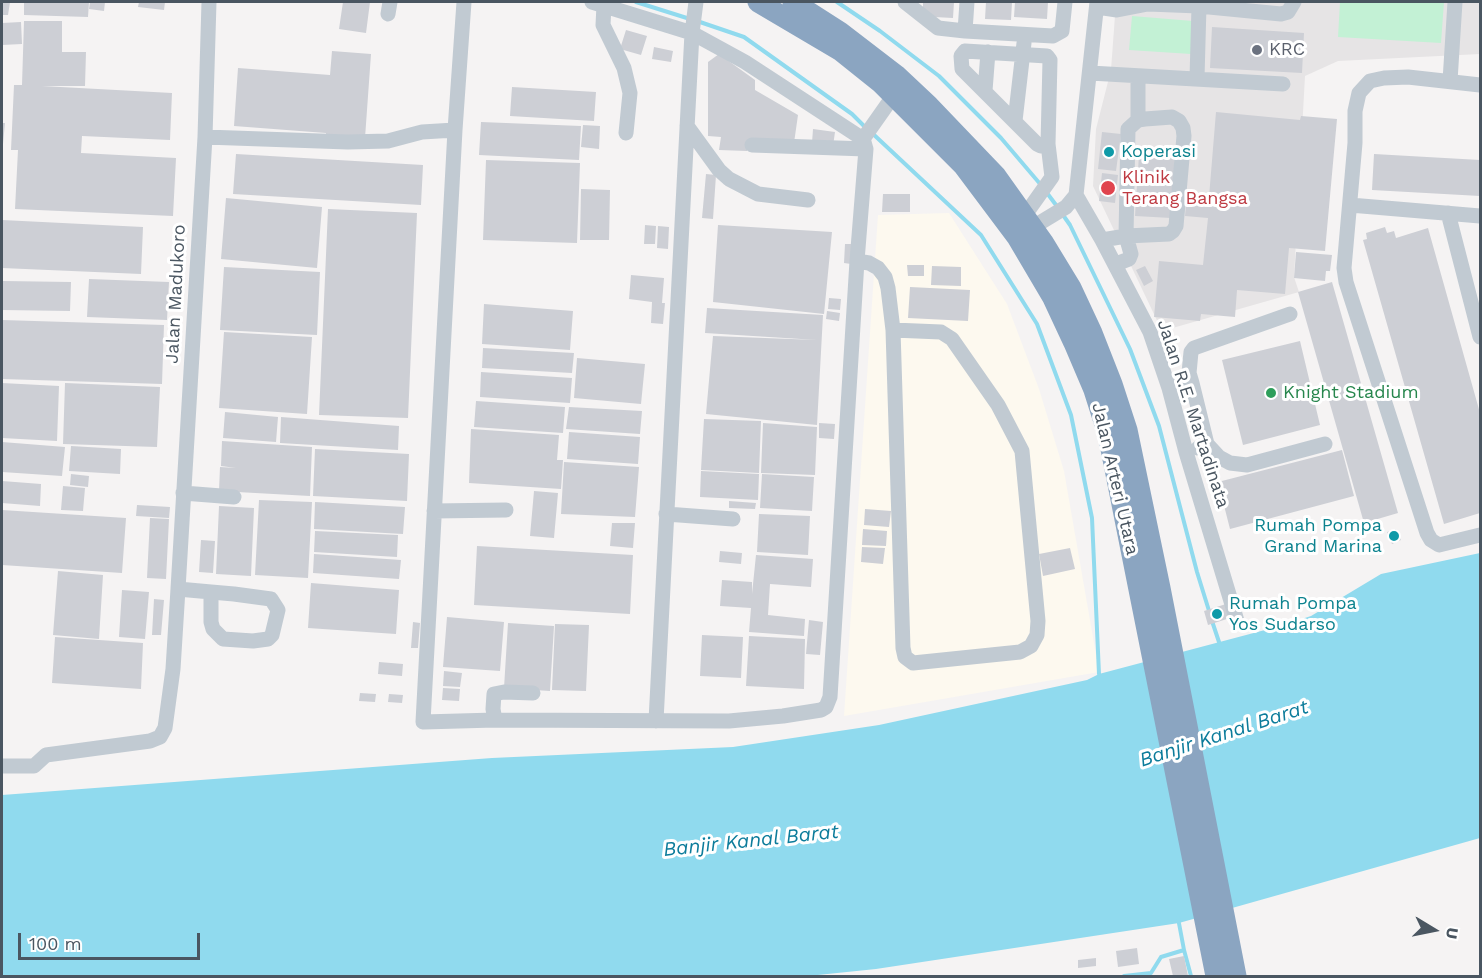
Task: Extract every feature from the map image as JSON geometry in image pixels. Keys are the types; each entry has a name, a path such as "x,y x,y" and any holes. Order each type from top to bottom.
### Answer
{"highway":[{"name":"Jalan Arteri Utara","path":"758,2 841,51 888,103 963,165 1017,237 1053,298 1094,390 1150,590"},
{"name":"Jalan Arteri Utara","path":"793,2 840,32 896,75 996,176 1035,220 1071,288 1112,384 1127,430 1150,590 1215,920 1236,976"},
{"name":"Jalan Arteri Utara","path":"1215,920 1216,976"}],"street":[{"name":"Jalan Madukoro","path":"2,766 33,766 46,755 150,741 160,737 165,728 178,589 205,137 209,2"},
{"path":"464,2 423,722 729,721 821,710 829,702 865,140 888,103"},
{"path":"656,722 687,126 696,2"},
{"path":"905,2 938,28 1053,36 1062,31 1065,2"},
{"path":"965,31 967,2"},
{"path":"1035,220 1071,201 1090,74 1097,4 1117,10 1136,4 1199,6 1281,14 1288,12 1294,2"},
{"path":"1450,81 1455,2"},
{"path":"626,133 630,93 624,68 603,25 598,3 693,29 865,140"},
{"path":"1197,78 1199,6"},
{"path":"1015,121 1026,34"},
{"path":"1035,220 1040,196 1052,177 1048,144 1050,60 1043,54 965,51 961,56 962,69 1037,144 1041,146 1048,144"},
{"path":"985,91 988,52"},
{"path":"1090,74 1284,84"},
{"path":"1138,76 1138,120"},
{"path":"1480,85 1408,77 1384,78 1370,81 1359,93 1355,111 1344,275 1427,533 1431,540 1439,544 1480,535"},
{"path":"1102,240 1126,236 1169,234 1176,226 1185,136 1184,128 1179,121 1172,117 1138,120 1128,129 1126,236 1130,257 1116,264"},
{"path":"687,126 719,170 729,179 758,194 807,200"},
{"path":"205,137 368,142 388,141 422,132 455,130"},
{"path":"752,145 865,140"},
{"name":"Jalan R.E. Martadinata","path":"1071,201 1102,240 1150,332 1169,388 1237,621"},
{"path":"1350,205 1480,216"},
{"path":"1448,213 1480,337"},
{"path":"857,261 869,263 878,268 885,277 893,330 902,636 905,657 913,663 1020,652 1031,646 1037,635 1038,621 1022,451 998,405 952,339 941,332 893,330"},
{"path":"1290,314 1194,348 1191,352 1189,374 1207,444 1219,457 1230,463 1247,465 1325,444"},
{"path":"1169,388 1192,383"},
{"path":"1186,452 1207,444"},
{"path":"183,493 234,497"},
{"path":"434,511 506,510"},
{"path":"666,514 733,519"},
{"path":"178,589 211,592 271,599 278,610 272,635 268,639 253,641 223,639 213,629 211,622 211,592"},
{"path":"495,720 494,694 533,693"}],"shaded area":[{"path":"1116,2 1480,2 1480,54 1338,61 1305,76 1294,277 1299,292 1162,331 1093,186 1096,129 1111,70"},
{"path":"949,213 1007,304 1039,389 1064,471 1099,672 844,716 878,215"}],"green space":[{"path":"1340,2 1444,2 1441,43 1338,37"},
{"path":"1132,16 1193,21 1191,54 1129,50"}],"water":[{"name":"Banjir Kanal Barat","path":"1480,553 1480,838 1179,923 876,969 808,976 2,976 2,795 492,758 733,747 879,725 1087,680 1099,674 1280,626 1311,616 1381,574"}],"building":[{"path":"2,2 10,2 8,15 2,15"},
{"path":"24,2 89,2 88,17 24,15"},
{"path":"90,2 105,2 104,11 89,9"},
{"path":"139,2 165,2 164,10 138,7"},
{"path":"343,2 370,2 366,33 339,29"},
{"path":"923,2 954,2 953,18 934,17 923,9"},
{"path":"986,2 1012,2 1011,20 985,19"},
{"path":"1015,2 1048,2 1047,19 1014,17"},
{"path":"24,21 62,21 62,52 86,52 85,86 42,86 172,93 170,140 82,136 81,153 176,158 173,216 15,209 18,150 11,150 14,85 22,85"},
{"path":"21,22 22,44 2,45 2,23"},
{"name":"KRC","path":"1212,27 1304,33 1302,73 1210,68"},
{"path":"626,30 647,36 641,55 620,49"},
{"path":"654,47 673,51 671,62 652,59"},
{"path":"332,51 371,54 365,138 234,126 238,68 330,75"},
{"path":"719,54 755,80 755,90 798,115 794,143 748,143 747,151 719,150 721,137 708,136 708,62"},
{"path":"512,87 596,92 594,121 510,116"},
{"path":"1216,112 1300,120 1301,116 1337,119 1325,251 1289,248 1285,294 1237,290 1235,317 1201,314 1200,321 1154,317 1159,261 1203,265 1208,218 1185,216 1187,195 1209,197"},
{"path":"481,122 581,126 579,160 479,155"},
{"path":"2,123 5,123 3,144 2,144"},
{"path":"583,125 600,126 599,149 581,147"},
{"path":"813,129 835,132 833,146 812,143"},
{"name":"Koperasi","path":"1102,132 1121,134 1116,171 1098,169"},
{"path":"236,154 423,165 421,205 233,194"},
{"path":"1374,154 1480,160 1480,196 1372,190"},
{"path":"1139,155 1175,158 1171,218 1135,216"},
{"path":"486,160 580,163 577,243 483,240"},
{"name":"Klinik Terang Bangsa","path":"1102,173 1118,175 1115,203 1099,201"},
{"path":"706,174 716,175 713,219 702,218"},
{"path":"581,189 610,190 609,240 580,240"},
{"path":"883,194 910,194 910,212 882,212"},
{"path":"226,198 322,207 317,268 221,259"},
{"path":"328,209 417,213 408,418 319,415"},
{"path":"2,220 143,227 141,274 2,268"},
{"path":"645,225 656,226 655,244 644,244"},
{"path":"718,225 832,232 824,314 713,302"},
{"path":"658,226 669,227 668,249 657,248"},
{"path":"1385,227 1387,233 1394,231 1396,238 1428,228 1480,413 1480,513 1444,524 1363,240 1367,239 1366,233"},
{"path":"845,244 852,244 851,264 844,263"},
{"path":"1296,252 1332,255 1330,271 1326,271 1325,281 1294,278"},
{"path":"907,265 924,265 924,276 908,276"},
{"path":"932,266 961,267 961,286 931,285"},
{"path":"1145,266 1153,281 1144,286 1136,270"},
{"path":"224,267 320,272 317,335 220,330"},
{"path":"631,275 664,278 663,324 651,323 652,302 629,299"},
{"path":"89,279 169,282 167,320 87,317"},
{"path":"3,281 71,282 70,311 2,310"},
{"path":"1332,282 1398,513 1364,523 1298,292"},
{"path":"910,287 970,290 968,321 908,318"},
{"path":"829,298 841,299 840,310 828,309"},
{"path":"484,304 573,311 570,350 482,344"},
{"path":"707,308 823,315 817,425 706,414 713,336 817,340 705,333"},
{"path":"827,311 840,313 839,321 826,319"},
{"path":"2,320 164,325 162,384 2,379"},
{"path":"224,332 312,337 307,414 219,408"},
{"name":"Knight Stadium","path":"1300,341 1320,425 1243,445 1222,360"},
{"path":"483,348 574,353 572,373 482,368"},
{"path":"577,358 645,364 641,404 574,398"},
{"path":"481,372 572,378 570,403 480,397"},
{"path":"2,383 59,386 57,441 2,438"},
{"path":"65,383 160,387 157,447 63,444"},
{"path":"476,401 565,407 563,433 474,427"},
{"path":"569,407 642,411 640,434 566,429"},
{"path":"225,412 278,417 276,442 223,438"},
{"path":"281,417 399,426 398,450 280,443"},
{"path":"704,419 761,421 759,473 701,470"},
{"path":"763,423 817,427 815,475 761,473"},
{"path":"819,423 835,424 834,439 819,438"},
{"path":"471,429 559,435 557,460 563,460 561,489 469,483"},
{"path":"569,432 640,437 638,464 567,459"},
{"path":"222,441 312,447 310,496 219,491 220,467 236,468 221,466"},
{"path":"2,442 65,447 62,476 2,472"},
{"path":"71,446 121,449 120,474 69,471"},
{"path":"315,449 409,454 407,501 313,496"},
{"name":"Knight Stadium","path":"1342,450 1354,496 1230,529 1218,482"},
{"path":"564,462 639,467 635,517 561,514"},
{"path":"701,471 759,474 758,500 700,497"},
{"path":"71,474 89,476 88,487 70,485"},
{"path":"762,474 814,477 812,511 760,508"},
{"path":"2,481 41,484 40,506 2,503"},
{"path":"63,486 85,488 83,511 61,510"},
{"path":"534,491 558,493 554,538 530,536"},
{"path":"259,500 312,502 308,578 255,575"},
{"path":"729,501 756,503 755,509 729,508"},
{"path":"315,502 405,507 403,534 314,529"},
{"path":"137,505 170,507 169,518 136,516"},
{"path":"219,506 254,508 251,576 216,574"},
{"path":"865,509 891,511 889,527 864,525"},
{"path":"2,510 126,518 122,573 2,565"},
{"path":"759,514 810,516 808,555 757,552"},
{"path":"150,518 169,519 166,579 147,578"},
{"path":"612,523 635,523 633,548 610,546"},
{"path":"863,529 887,531 886,546 862,545"},
{"name":"Rumah Pompa Grand Marina","path":"1396,529 1401,540 1392,544 1387,532"},
{"path":"315,531 398,535 397,557 314,552"},
{"path":"201,540 215,541 213,573 199,572"},
{"path":"477,546 633,555 630,614 474,605"},
{"path":"862,547 885,548 883,564 861,562"},
{"path":"1070,548 1075,569 1043,576 1039,554"},
{"path":"720,551 742,553 741,564 719,562"},
{"path":"314,554 401,560 399,579 313,573"},
{"path":"756,555 813,559 811,587 770,584 768,615 805,619 804,636 749,632 751,608 720,606 722,580 752,582 752,594"},
{"path":"58,571 103,575 99,639 53,635"},
{"path":"311,583 399,590 396,634 308,628"},
{"path":"122,590 149,592 145,639 119,637"},
{"path":"154,599 164,600 161,635 152,635"},
{"name":"Rumah Pompa Yos Sudarso","path":"1226,604 1230,618 1208,625 1204,611"},
{"path":"447,617 504,622 500,671 443,667"},
{"path":"809,620 823,622 820,655 806,654"},
{"path":"413,622 420,623 418,648 411,648"},
{"path":"508,623 554,626 550,691 504,688"},
{"path":"555,624 589,625 586,691 552,690"},
{"path":"702,635 743,637 741,678 700,676"},
{"path":"749,636 805,639 804,689 746,686"},
{"path":"55,637 143,643 141,689 52,683"},
{"path":"379,662 403,664 402,676 378,674"},
{"path":"444,671 462,673 460,687 443,686"},
{"path":"443,688 460,689 459,701 442,700"},
{"path":"360,693 376,694 375,702 359,701"},
{"path":"389,694 403,695 402,703 388,702"},
{"path":"1137,948 1139,964 1118,967 1116,951"},
{"path":"1184,956 1188,976 1173,976 1169,959"},
{"path":"1096,958 1096,966 1078,968 1078,960"}],"waterway":[{"path":"636,2 690,19"},
{"path":"837,2 939,76 1001,138 1041,185"},
{"path":"697,21 744,37 852,114 866,128"},
{"path":"872,133 981,235 1037,324 1071,415 1092,518 1099,674"},
{"path":"1047,193 1059,209"},
{"path":"1063,215 1130,349 1159,426 1210,614"},
{"path":"1212,621 1220,645"},
{"path":"1124,976 1151,973 1161,957 1184,950 1178,918"},
{"path":"1184,950 1191,976"}],"place":[{"name":"KRC","path":"1257,50"},
{"name":"Koperasi","path":"1109,152"},
{"name":"Klinik Terang Bangsa","path":"1108,188"},
{"name":"Knight Stadium","path":"1271,393"},
{"name":"Rumah Pompa Grand Marina","path":"1394,536"},
{"name":"Rumah Pompa Yos Sudarso","path":"1217,614"}]}
